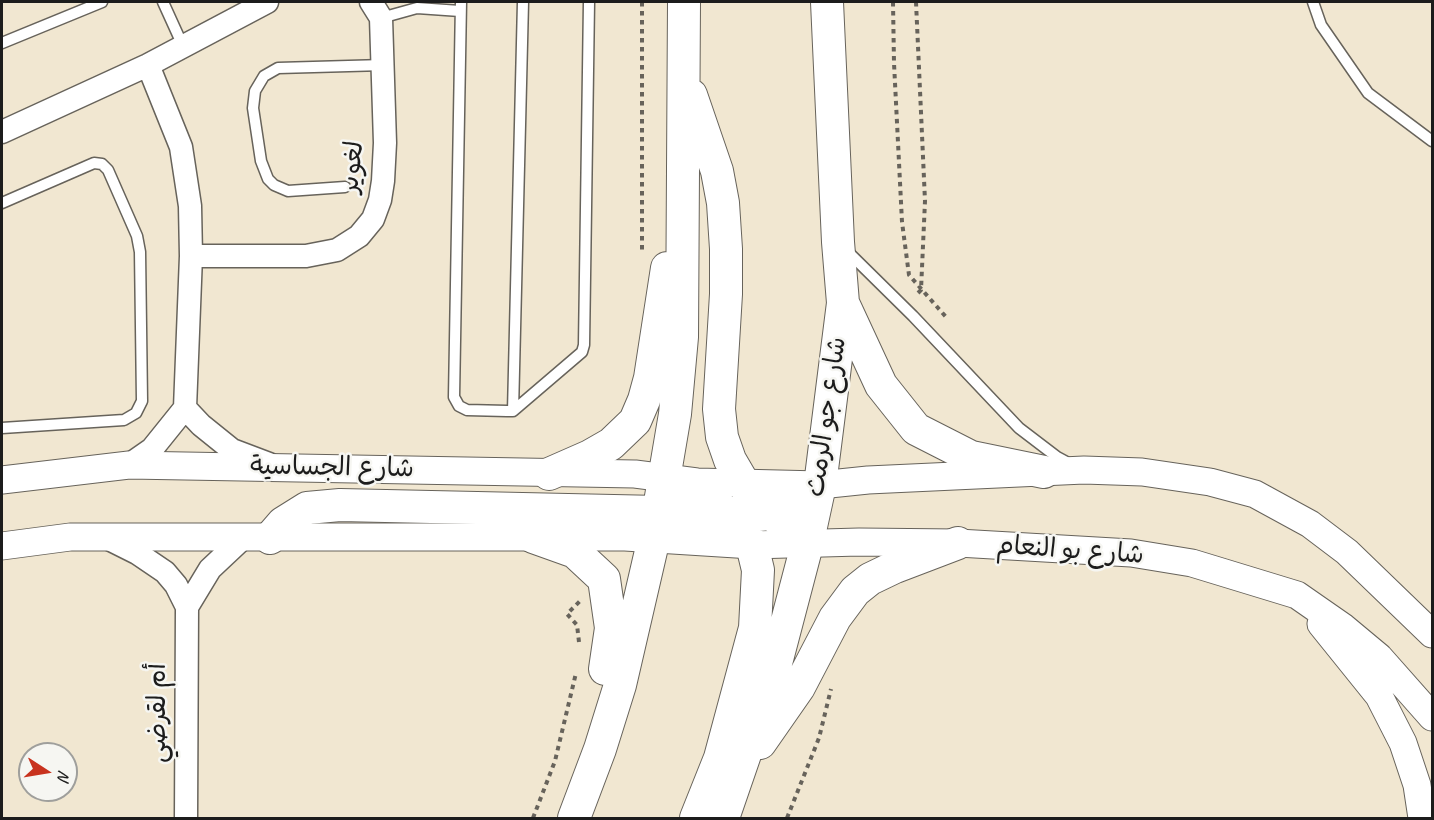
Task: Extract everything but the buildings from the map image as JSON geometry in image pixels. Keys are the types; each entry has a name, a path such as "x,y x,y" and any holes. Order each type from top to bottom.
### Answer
{"main road":[{"path":"574,819 600,750 620,686 657,525 675,414 682,337 684,2"},
{"name":"شارع جو الرمث","path":"723,819 775,667 820,485 843,303 827,2"},
{"path":"683,74 717,171 723,203 726,294 719,410 723,437 730,460 752,496 807,545"},
{"path":"549,474 611,444 635,422 650,378 665,276 673,248 683,231"},
{"path":"843,303 881,385 916,429 971,456 1044,472"},
{"path":"664,479 689,489 735,517 752,545 758,570 755,627 720,758 696,819"},
{"path":"257,538 307,508 340,505 657,525 698,517 770,514 795,504 820,485"},
{"path":"532,537 575,552 604,579 611,628 605,665 609,722"},
{"path":"736,783 765,735 799,687 835,618 855,591 870,579 895,567 958,543"}],"street":[{"path":"2,132 148,65 267,2"},
{"name":"لغوير","path":"191,256 306,256 337,250 359,236 373,219 380,200 383,181 385,143 384,65 376,10"},
{"path":"129,465 152,449 185,408 191,256 190,206 181,147 148,65"},
{"path":"185,408 201,425 232,450 276,467"},
{"name":"شارع الجساسية","path":"2,480 129,465 635,474 664,479"},
{"path":"664,479 743,484 820,485 868,480 1084,470 1142,472 1210,482 1255,494 1310,524 1422,614 1432,634"},
{"path":"2,546 70,537 532,537 657,525"},
{"name":"شارع بو النعام","path":"657,525 752,545 859,542 958,543 1131,553 1192,562 1297,595 1343,627 1379,657 1432,717"},
{"name":"أم لقرضي","path":"105,537 137,553 165,572 176,585 187,607 186,819"},
{"path":"187,607 210,569 257,538"},
{"path":"1297,595 1379,696 1403,743 1417,785 1422,819"}],"lane":[{"path":"2,43 102,2"},
{"path":"163,2 183,46"},
{"path":"513,411 523,2"},
{"path":"376,10 460,6 454,397 459,406 467,410 513,411 582,352 584,345 589,2"},
{"path":"1312,2 1321,25 1368,93 1432,141"},
{"path":"345,187 288,191 274,185 268,179 261,161 254,108 255,91 264,76 278,68 384,65"},
{"path":"2,203 94,163 105,167 137,236 140,252 142,401 136,413 124,420 2,428"},
{"path":"838,242 913,316 1019,428 1057,457 1084,470"}],"path":[{"path":"893,2 902,222 909,275 946,317"},
{"path":"916,2 925,201 921,290"},
{"path":"787,819 819,738 833,684"}]}
